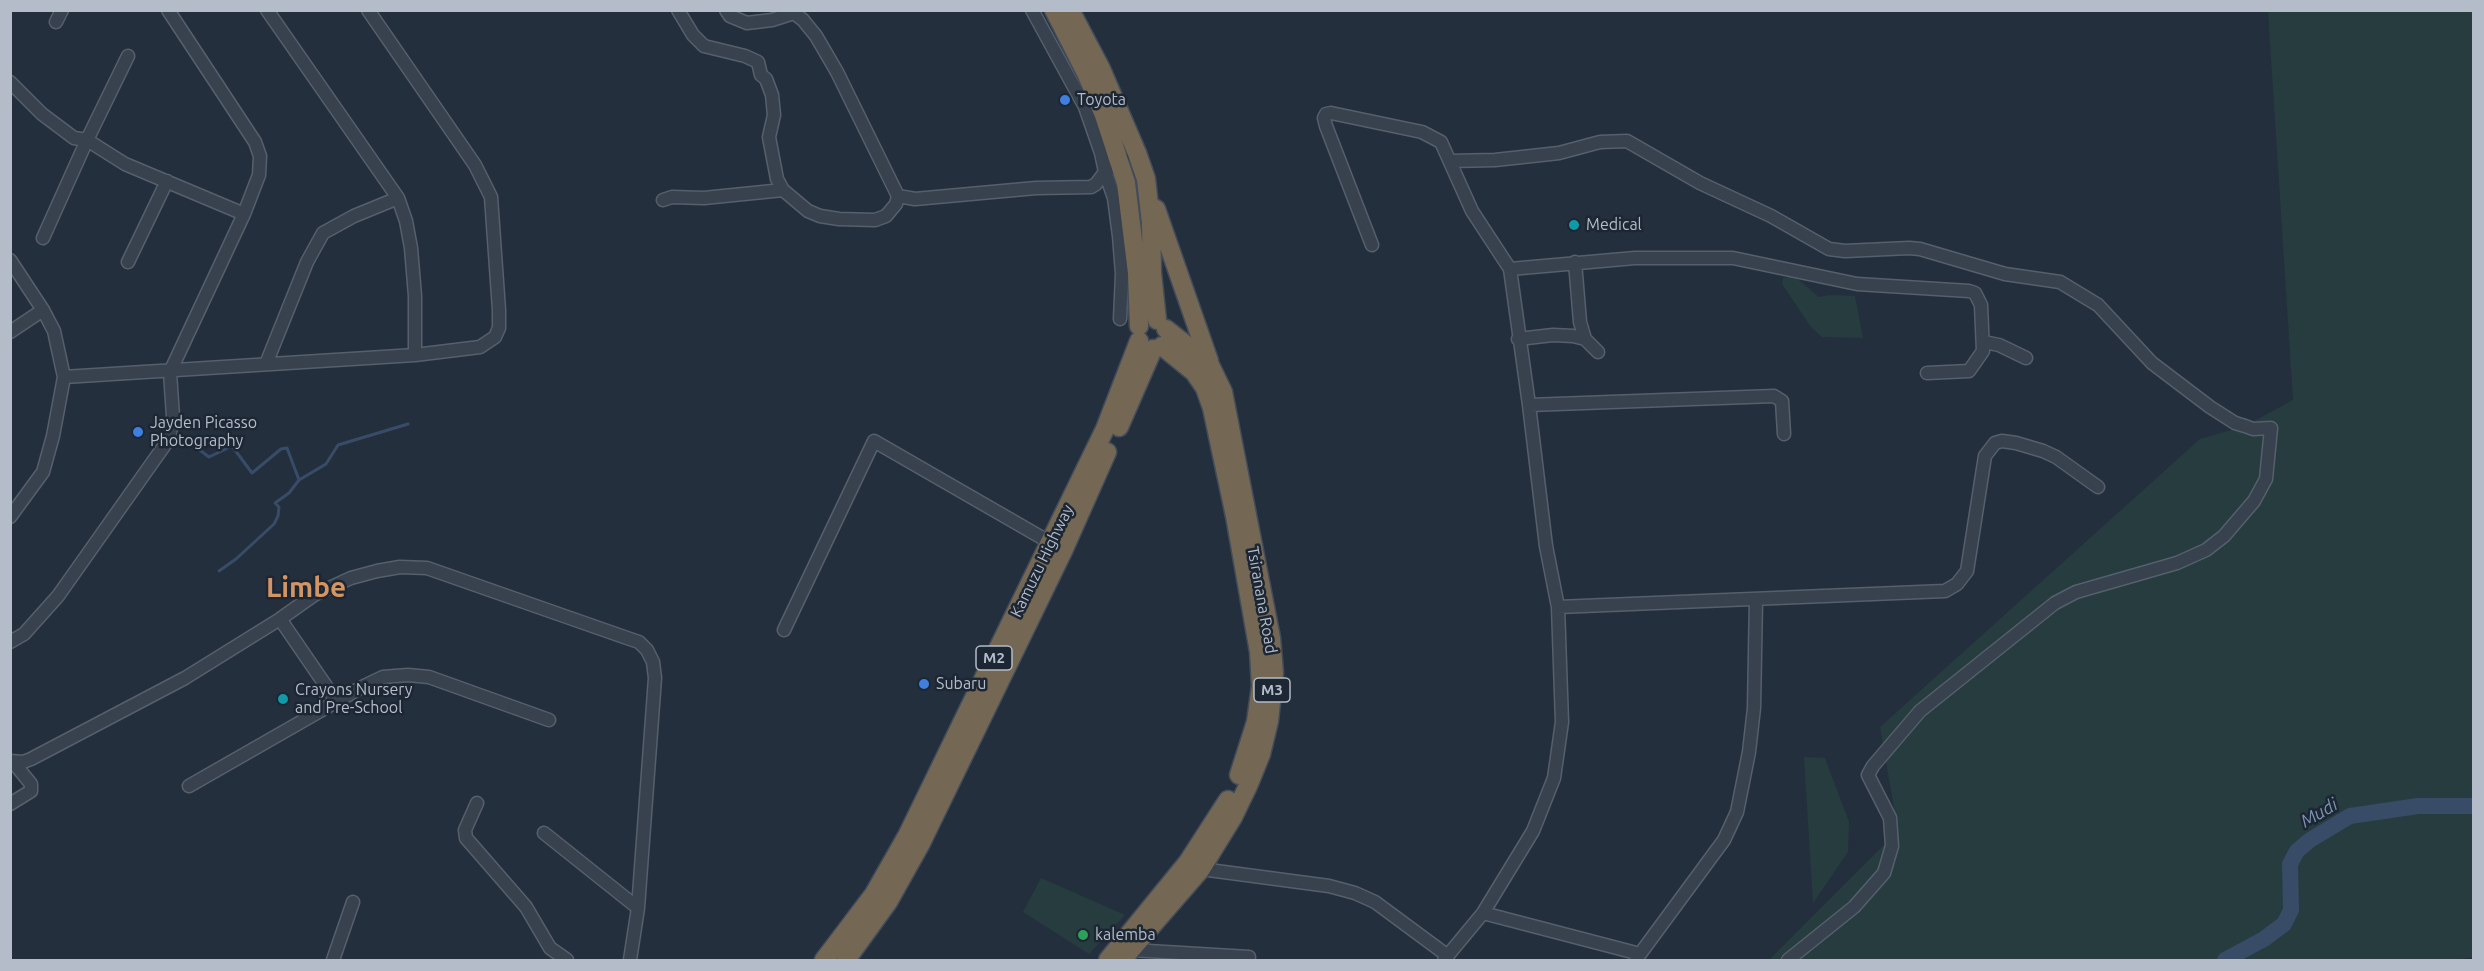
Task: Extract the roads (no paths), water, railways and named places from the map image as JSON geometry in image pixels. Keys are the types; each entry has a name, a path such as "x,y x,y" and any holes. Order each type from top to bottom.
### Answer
{"highway":[{"name":"Kamuzu Highway","path":"824,960 874,894 907,836 1153,335 1137,273 1126,183 1120,160 1086,73 1054,10"},
{"name":"Kamuzu Highway","path":"846,960 888,902 921,843 1063,551 1153,335 1151,223 1146,179 1101,69 1070,10"},
{"path":"1146,179 1209,363"},
{"name":"Tsiranana Road","path":"1127,955 1233,817 1261,754 1269,721 1274,674 1271,638 1223,392 1209,363 1153,335"},
{"name":"Tsiranana Road","path":"1108,960 1194,865 1246,759 1256,723 1261,686 1259,652 1235,516 1212,408 1198,376 1153,335"}],"street":[{"path":"56,22 62,10"},
{"path":"10,642 24,634 58,596 169,439 173,417 170,372 244,214 259,175 259,149 168,10"},
{"path":"267,10 398,198 406,221 411,248 415,296 415,355"},
{"path":"64,377 415,355 480,347 495,337 499,328 499,310 493,206 487,189 475,165 368,10"},
{"path":"678,10 693,35 704,46 745,56 758,62 772,95 774,116 769,137 777,179 783,190 808,211 820,216 839,219 875,219 886,216 896,204 898,196 837,72 816,36 793,12 772,20 747,23 730,16 726,10"},
{"path":"1032,10 1085,107 1114,198 1122,273 1120,319"},
{"path":"43,238 128,56"},
{"path":"10,81 35,108 74,138 87,140 125,164 244,214"},
{"path":"1194,865 1329,886 1355,893 1375,902 1446,958 1484,913 1533,831 1554,778 1562,722 1558,607 1546,546 1510,269 1472,211 1441,142 1429,134 1331,113 1326,114 1324,118 1326,126 1372,245"},
{"path":"1450,161 1495,160 1559,153 1600,142 1627,141 1700,183 1771,216 1829,249 1845,251 1909,248 1965,261 2005,274 2060,282 2098,305 2152,363 2210,407 2253,429 2271,428 2266,479 2254,501 2224,536 2206,550 2177,563 2076,592 2055,603 1920,711 1868,775 1869,781 1885,806 1891,826 1892,846 1884,873 1854,907 1788,960"},
{"path":"898,196 915,199 1036,188 1091,187 1096,184 1104,172 1120,160 1137,153"},
{"path":"128,262 167,181"},
{"path":"663,200 672,197 704,198 783,190"},
{"path":"266,364 311,253 322,233 354,216 398,198"},
{"path":"1510,269 1635,258 1733,258 1857,284 1976,293 1979,298 1983,351 1969,371 1927,373"},
{"path":"10,260 54,331 64,377 53,436 43,472 10,517"},
{"path":"1575,262 1580,322 1585,339 1598,352"},
{"path":"10,332 43,310"},
{"path":"1518,339 1563,334 1585,339"},
{"path":"1984,342 2000,345 2026,358"},
{"path":"1529,405 1774,396 1782,401 1784,434"},
{"path":"784,630 874,441 1051,543"},
{"path":"1558,607 1945,591 1951,589 1967,572 1985,456 1995,443 2002,441 2016,443 2043,451 2056,457 2098,487"},
{"path":"12,762 32,759 185,678 314,595 351,578 400,567 427,568 639,642 647,650 653,662 655,678 638,908 630,960"},
{"path":"1484,913 1638,957 1724,840 1737,812 1749,752 1754,708 1756,599"},
{"path":"280,619 337,702"},
{"path":"189,786 383,677 408,675 429,677 549,720"},
{"path":"10,804 31,791 31,784 12,762"},
{"path":"477,803 465,830 466,838 526,907 550,948 567,960"},
{"path":"544,833 638,908"},
{"path":"333,960 353,902"},
{"path":"1127,955 1249,957"}],"waterway":[{"path":"181,436 209,457 232,446 252,473 281,449 287,448 299,480 326,464 338,445 408,424"},
{"path":"219,571 236,559 274,524 279,507 275,503 289,493 299,480"},
{"name":"Mudi","path":"2225,960 2264,939 2284,924 2291,910 2290,864 2297,851 2310,840 2350,816 2418,806 2474,806"}],"place":[{"name":"Toyota","path":"1065,100"},
{"name":"Medical","path":"1574,225"},
{"name":"Jayden Picasso Photography","path":"138,432"},
{"name":"Subaru","path":"924,684"},
{"name":"Crayons Nursery and Pre-School","path":"283,699"},
{"name":"kalemba","path":"1083,935"}],"district":[{"name":"Limbe","path":"306,588"}]}
